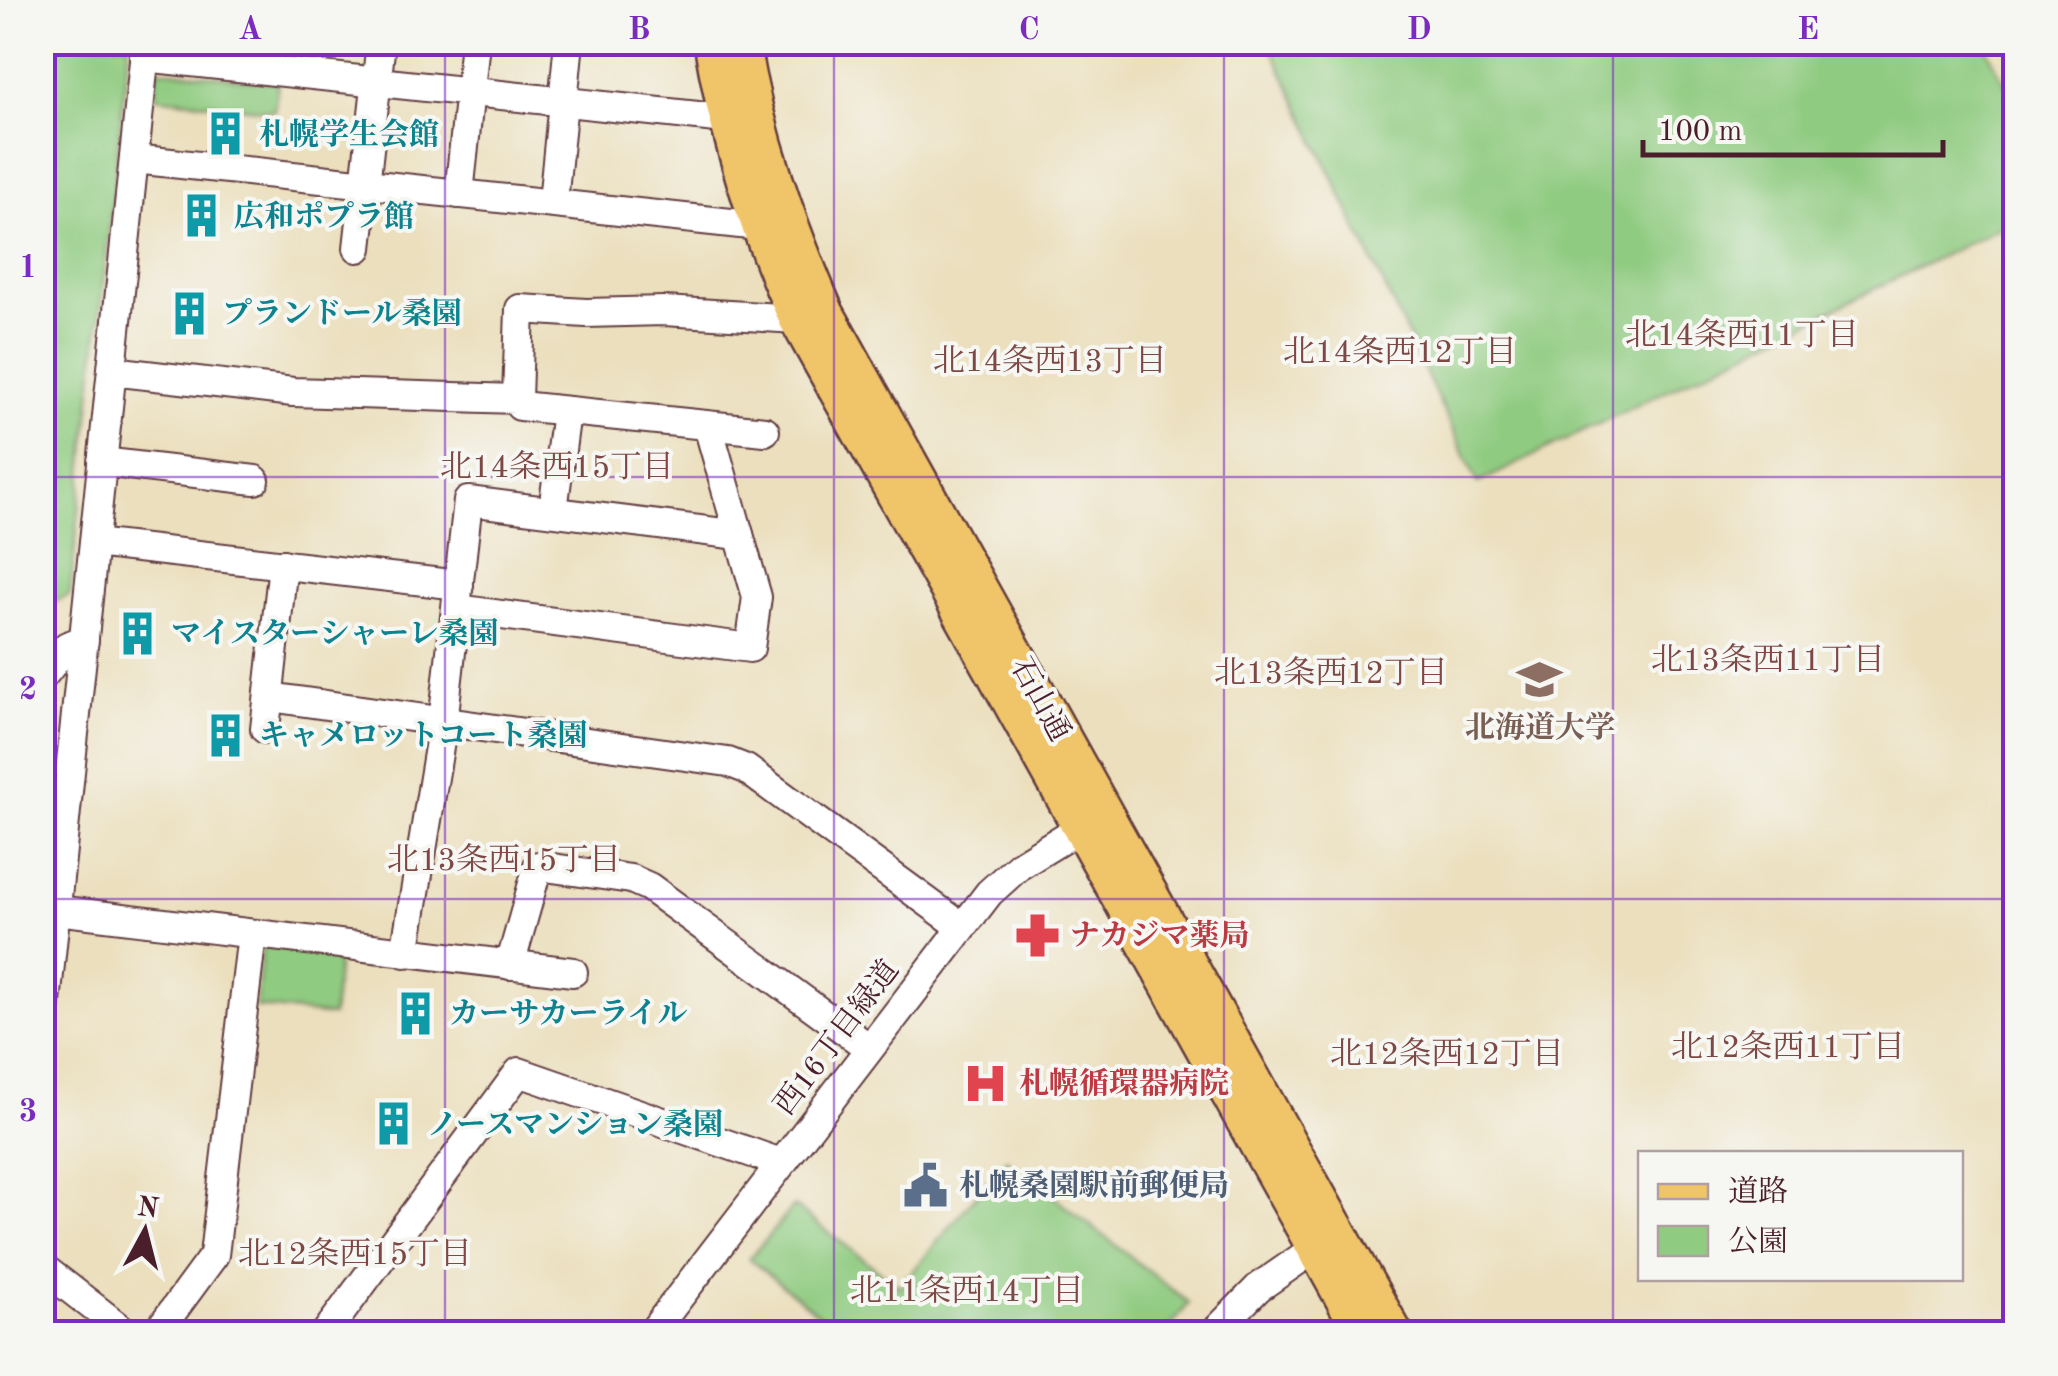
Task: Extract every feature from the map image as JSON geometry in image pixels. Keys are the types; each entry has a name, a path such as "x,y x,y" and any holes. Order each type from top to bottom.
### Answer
{"main road":[{"name":"石山通","path":"712,42 826,313 1093,820 1327,1240 1395,1334"},
{"name":"石山通","path":"741,42 741,117 759,226 797,319 1093,820"},
{"name":"石山通","path":"1327,1240 1363,1334"}],"street":[{"path":"358,248 381,42"},
{"path":"459,194 475,42"},
{"path":"553,202 569,42"},
{"path":"42,1041 145,50 269,56 377,82 741,117"},
{"path":"134,159 759,226"},
{"path":"764,431 520,406 520,309 586,313 664,311 797,319"},
{"path":"112,371 293,392 517,399"},
{"path":"553,510 566,412"},
{"path":"94,543 283,564 750,648 757,597 708,426"},
{"path":"102,462 254,480"},
{"path":"404,952 443,723 468,501 738,535"},
{"path":"266,729 283,564"},
{"path":"42,677 67,646 84,640"},
{"path":"270,697 728,762 746,768 962,927"},
{"name":"西16丁目緑道","path":"650,1334 989,894 1020,865 1093,820"},
{"path":"510,965 538,866 632,880 649,887 869,1048"},
{"path":"56,910 573,972"},
{"path":"156,1334 214,1254 252,934"},
{"path":"325,1334 519,1072 781,1163"},
{"path":"1213,1334 1258,1288 1327,1240"},
{"path":"42,1267 128,1334"}],"green space":[{"path":"43,42 129,43 70,595 43,607"},
{"path":"1269,43 1984,43 2015,103 2015,220 1478,483"},
{"path":"157,69 278,83 274,111 155,97"},
{"path":"267,946 339,952 332,1016 256,1007 262,949"},
{"path":"1006,1159 1189,1303 1166,1333 895,1334 878,1321 867,1333 842,1333 749,1259 794,1206 900,1287"}],"place":[{"name":"札幌学生会館","path":"226,134"},
{"name":"広和ポプラ館","path":"201,216"},
{"name":"プランドール桑園","path":"189,313"},
{"name":"マイスターシャーレ桑園","path":"138,633"},
{"name":"北海道大学","path":"1540,680"},
{"name":"キャメロットコート桑園","path":"226,735"},
{"name":"ナカジマ薬局","path":"1037,935"},
{"name":"カーサカーライル","path":"416,1013"},
{"name":"札幌循環器病院","path":"986,1083"},
{"name":"ノースマンション桑園","path":"394,1124"},
{"name":"札幌桑園駅前郵便局","path":"926,1185"}],"district":[{"name":"北14条西11丁目","path":"1742,334"},
{"name":"北14条西12丁目","path":"1400,351"},
{"name":"北14条西13丁目","path":"1050,360"},
{"name":"北14条西15丁目","path":"557,466"},
{"name":"北13条西11丁目","path":"1768,659"},
{"name":"北13条西12丁目","path":"1331,672"},
{"name":"北13条西15丁目","path":"504,859"},
{"name":"北12条西11丁目","path":"1788,1046"},
{"name":"北12条西12丁目","path":"1447,1053"},
{"name":"北12条西15丁目","path":"355,1253"},
{"name":"北11条西14丁目","path":"967,1290"}]}
